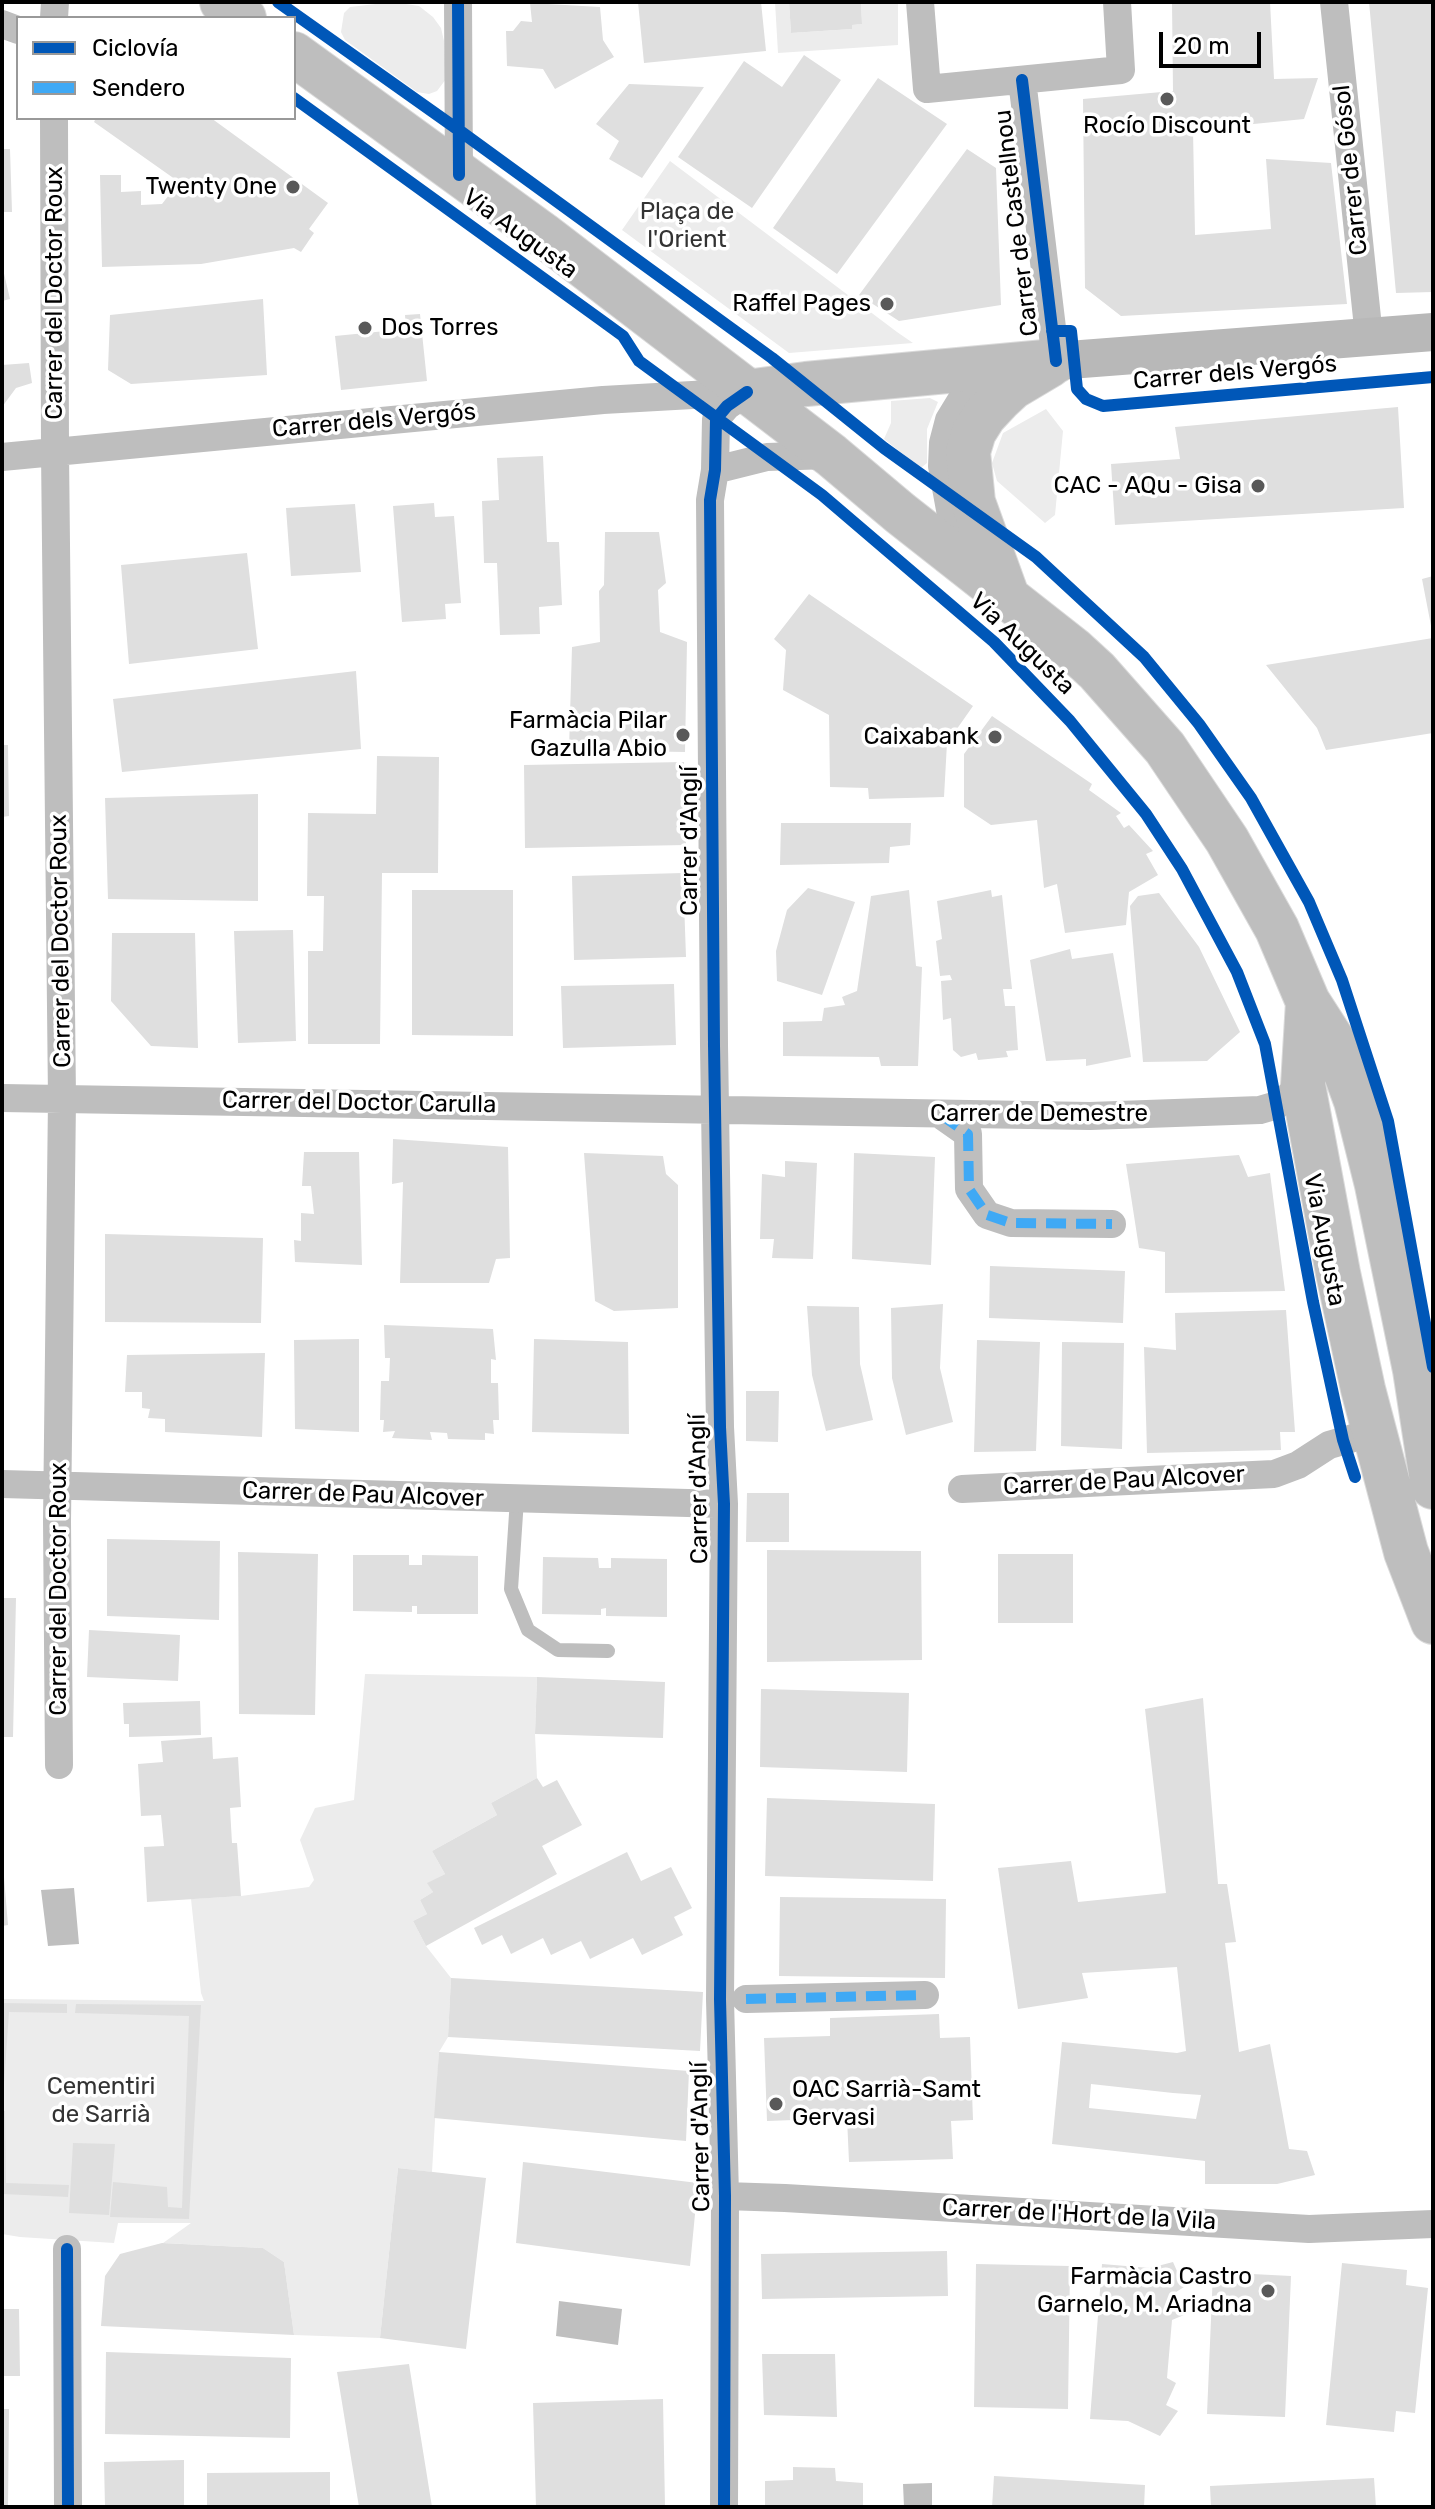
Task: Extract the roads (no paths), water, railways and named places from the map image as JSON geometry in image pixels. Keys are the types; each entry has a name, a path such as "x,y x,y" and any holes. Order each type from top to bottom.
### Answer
{"main road":[{"path":"222,2 241,16"},
{"name":"Via Augusta","path":"296,55 542,234 831,455 1097,671 1165,748 1235,852 1277,929 1308,1002 1335,1044 1356,1101 1377,1185 1415,1370 1433,1487"},
{"path":"747,392 1056,361"},
{"path":"1007,596 973,502 968,452 974,432 999,400 1013,387 1056,361"},
{"name":"Via Augusta","path":"1308,1002 1303,1085 1338,1273 1374,1432 1406,1552 1433,1622"}],"street":[{"path":"458,2 459,175"},
{"path":"920,2 927,89 1121,70 1117,2"},
{"name":"Carrer de Gósol","path":"1334,2 1369,337"},
{"name":"Carrer de Castellnou","path":"1022,80 1056,361"},
{"name":"Carrer del Doctor Roux","path":"54,120 62,1099 57,1521 59,1765"},
{"name":"Carrer dels Vergós","path":"970,566 946,494 943,443 949,420 960,402 995,376 1013,369 1056,361 1433,332"},
{"name":"Carrer dels Vergós","path":"2,457 603,400 747,392"},
{"name":"Carrer d'Anglí","path":"724,2507 725,2196 720,1999 724,1504 715,1110 710,500 715,470 716,419 727,406 747,392"},
{"path":"715,470 767,457 831,455"},
{"name":"Carrer de Demestre","path":"715,1110 1090,1116 1260,1110 1277,1105 1303,1085 1335,1044"},
{"name":"Carrer del Doctor Carulla","path":"2,1098 715,1110"},
{"path":"941,1115 968,1134 969,1189 987,1215 1011,1223 1112,1224"},
{"name":"Carrer de Pau Alcover","path":"962,1489 1274,1474 1285,1471 1329,1445 1374,1432"},
{"name":"Carrer de Pau Alcover","path":"2,1484 724,1504"},
{"path":"746,1999 925,1995"},
{"name":"Carrer de l'Hort de la Vila","path":"725,2196 1309,2229 1433,2224"},
{"path":"67,2249 68,2507"}],"lane":[{"path":"517,1499 511,1589 528,1630 558,1650 608,1651"}],"place":[{"name":"Rocío Discount","path":"1167,99"},
{"name":"Twenty One","path":"293,187"},
{"name":"Raffel Pages","path":"887,304"},
{"name":"Dos Torres","path":"365,328"},
{"name":"CAC - AQu - Gisa","path":"1258,486"},
{"name":"Farmàcia Pilar Gazulla Abio","path":"683,735"},
{"name":"Caixabank","path":"995,737"},
{"name":"OAC Sarrià-Samt Gervasi","path":"776,2104"},
{"name":"Farmàcia Castro Garnelo, M. Ariadna","path":"1268,2291"}],"park label":[{"name":"Plaça de l'Orient","path":"687,226"},
{"name":"Cementiri de Sarrià","path":"101,2101"}]}
